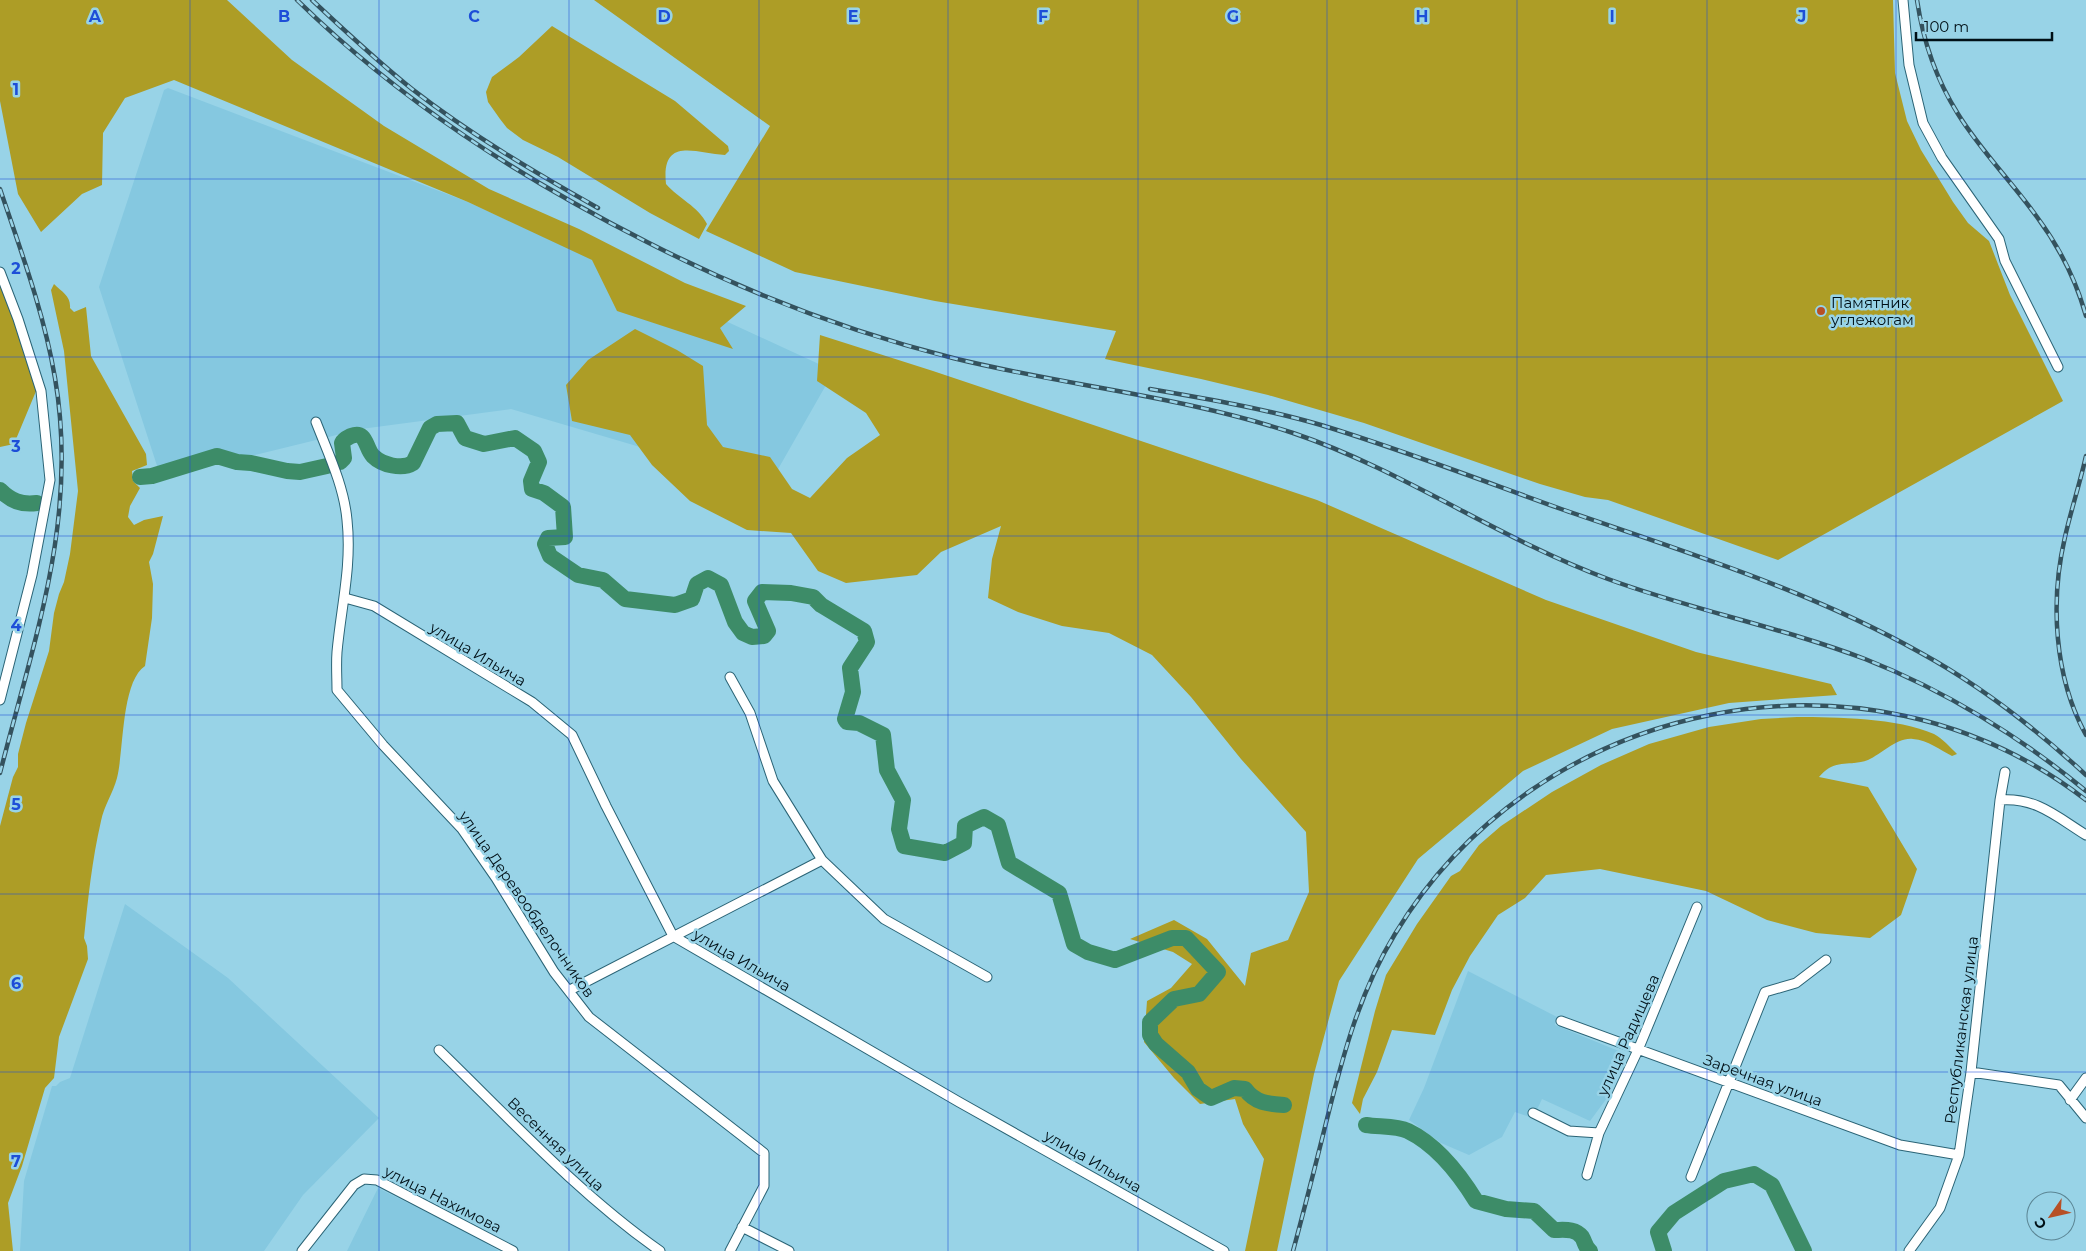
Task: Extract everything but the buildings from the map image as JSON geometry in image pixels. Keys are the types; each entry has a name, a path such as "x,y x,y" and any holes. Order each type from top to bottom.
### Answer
{"street":[{"path":"1903,0 1909,65 1923,123 1942,158 1999,239 2005,261 2058,367"},
{"path":"0,272 18,319 41,391 50,480 32,575 0,700"},
{"name":"улица Деревообделочников","path":"316,422 337,475 347,518 348,552 345,598 337,652 337,690 383,745 462,829 496,878 554,972 570,990 588,1017 764,1153 764,1186 742,1227"},
{"name":"улица Ильича","path":"345,598 374,606 532,702 572,734 606,806 673,936 959,1102 1224,1251"},
{"path":"730,677 750,713 774,781 822,860 884,919 987,977"},
{"name":"Республиканская улица","path":"1909,1251 1940,1208 1959,1154 1971,1072 2000,800 2005,772"},
{"path":"2000,800 2018,798 2043,807 2086,835"},
{"path":"570,990 822,860"},
{"name":"улица Радищева","path":"1587,1174 1599,1133 1638,1050 1697,906"},
{"path":"1691,1177 1765,992 1796,983 1826,960"},
{"name":"Заречная улица","path":"1561,1021 1900,1145 1959,1154"},
{"name":"Весенняя улица","path":"439,1050 597,1202 624,1226 660,1251"},
{"path":"1971,1072 2058,1085 2086,1118"},
{"path":"2070,1100 2086,1078"},
{"path":"1533,1113 1569,1131 1599,1133"},
{"name":"улица Нахимова","path":"302,1251 354,1185 368,1178 377,1180 514,1251"},
{"path":"730,1251 742,1227 789,1251"}],"shaded area":[{"path":"0,0 227,0 292,60 384,126 489,189 579,229 685,283 746,306 720,328 733,349 617,311 592,260 468,202 174,80 125,98 103,133 102,185 82,194 41,232 18,194 0,101"},
{"path":"594,0 1893,0 1895,73 1907,121 1921,150 1953,202 1968,223 1989,241 2010,295 2063,401 1778,560 1608,500 1585,497 1540,484 1364,423 1268,395 1105,359 1116,331 935,301 795,272 706,231 770,126"},
{"path":"552,26 675,101 728,146 729,151 725,155 682,151 675,153 669,159 666,169 666,184 694,207 707,224 699,239 650,213 558,157 523,140 507,128 488,102 486,92 492,77 519,57"},
{"path":"168,88 468,202 834,371 769,485 511,409 361,429 161,478 99,287 164,90"},
{"path":"0,280 39,384 14,444 0,447"},
{"path":"54,284 67,297 70,308 74,312 86,307 91,356 146,454 147,465 132,471 133,481 140,488 130,506 128,517 134,525 144,520 163,516 149,562 153,584 152,618 145,666 137,674 131,686 127,701 117,778 102,815 95,850 84,938 88,959 59,1037 54,1078 45,1088 22,1166 8,1203 13,1251 0,1251 0,826 13,777 18,767 18,754 26,723 49,651 54,613 64,582 70,554 78,491 64,351 51,290"},
{"path":"635,329 677,350 703,366 707,425 723,447 770,457 792,489 810,498 847,458 880,435 866,413 817,381 820,335 1317,500 1546,600 1696,652 1831,684 1837,695 1729,703 1612,729 1523,771 1418,859 1339,981 1314,1074 1277,1251 1245,1251 1264,1159 1243,1124 1235,1099 1200,1104 1174,1078 1144,1042 1147,1001 1171,988 1192,964 1173,952 1130,939 1174,920 1207,939 1245,986 1251,953 1288,940 1309,892 1306,832 1241,759 1191,697 1152,655 1109,633 1062,626 1018,612 988,598 992,559 1001,526 941,552 917,575 846,583 818,571 791,533 747,530 690,501 652,465 630,435 572,421 566,385 588,360"},
{"path":"1797,717 1848,718 1903,725 1934,734 1957,754 1952,756 1924,741 1907,739 1895,743 1868,760 1831,767 1819,777 1868,787 1917,869 1901,915 1870,938 1816,933 1767,920 1706,891 1600,869 1546,875 1525,898 1498,915 1470,956 1452,990 1435,1035 1392,1030 1377,1072 1363,1099 1360,1114 1352,1103 1386,975 1417,924 1451,876 1460,871 1479,845 1501,826 1552,792 1601,765 1649,744 1709,727 1761,719"},
{"path":"125,904 228,978 379,1118 303,1195 264,1251 20,1251 24,1181 52,1086 56,1086 70,1078"},
{"path":"1468,971 1557,1017 1555,1025 1626,1054 1607,1098 1590,1121 1542,1099 1533,1118 1515,1112 1502,1137 1469,1155 1441,1143 1409,1120 1424,1088"},
{"path":"378,1188 474,1236 499,1251 347,1251"}],"waterway":[{"path":"340,462 344,458 342,443 348,437 356,435 360,435 363,438 373,456 392,466 403,466 413,463 430,428 437,424 457,423 465,438 484,444 515,438 534,451 539,462 531,481 532,489 544,493 563,507 565,537 548,538 545,544 550,556 578,575 603,580 625,599 675,605 692,599 697,584 708,578 721,585 735,622 743,633 752,637 764,636 768,631 755,601 762,592 791,593 813,597 821,605 864,631 867,642 850,668 853,692 845,719 847,722 859,723 883,735 887,770 903,800 899,829 904,846 945,853 964,843 965,826 984,817 998,825 1009,863 1059,893 1074,944 1088,952 1115,960 1172,938 1186,938 1218,972 1199,994 1174,999 1150,1022 1150,1035 1156,1044 1188,1072 1198,1089 1211,1098 1234,1088 1245,1089 1258,1100 1284,1105"},
{"path":"140,477 152,476 217,456 237,462 287,471 300,472 327,466"},
{"path":"0,490 8,497 17,501 37,503"},
{"path":"1366,1125 1404,1129 1419,1137 1447,1162 1463,1181 1476,1201 1506,1209 1534,1211 1554,1230 1569,1230 1579,1234 1590,1251"},
{"path":"1664,1251 1658,1232 1674,1213 1724,1181 1754,1174 1772,1185 1804,1251"}],"railway":[{"path":"297,0 336,37 419,104 507,163 599,217 647,242 759,294 874,336 953,358 1209,410 1251,420 1334,448 1412,485 1528,545 1608,579 1672,600 1801,637 1895,671 1981,716 2035,752 2086,791"},
{"path":"312,0 386,68 434,106 503,152 598,208"},
{"path":"1917,0 1927,45 1950,101 1977,141 2053,240 2072,277 2086,316"},
{"path":"0,189 45,330 55,378 61,430 61,480 57,529 49,578 39,626 0,773"},
{"path":"1150,389 1258,409 1321,425 1413,455 1701,557 1791,591 1878,630 1965,679 2007,709 2086,775"},
{"path":"2086,456 2067,527 2057,587 2058,638 2061,664 2075,712 2086,735"},
{"path":"1293,1251 1346,1047 1362,1001 1383,956 1395,934 1456,854 1532,790 1618,743 1711,715 1808,705 1905,716 1999,747 2086,800"}],"place":[{"name":"Памятник углежогам","path":"1821,311"}]}
